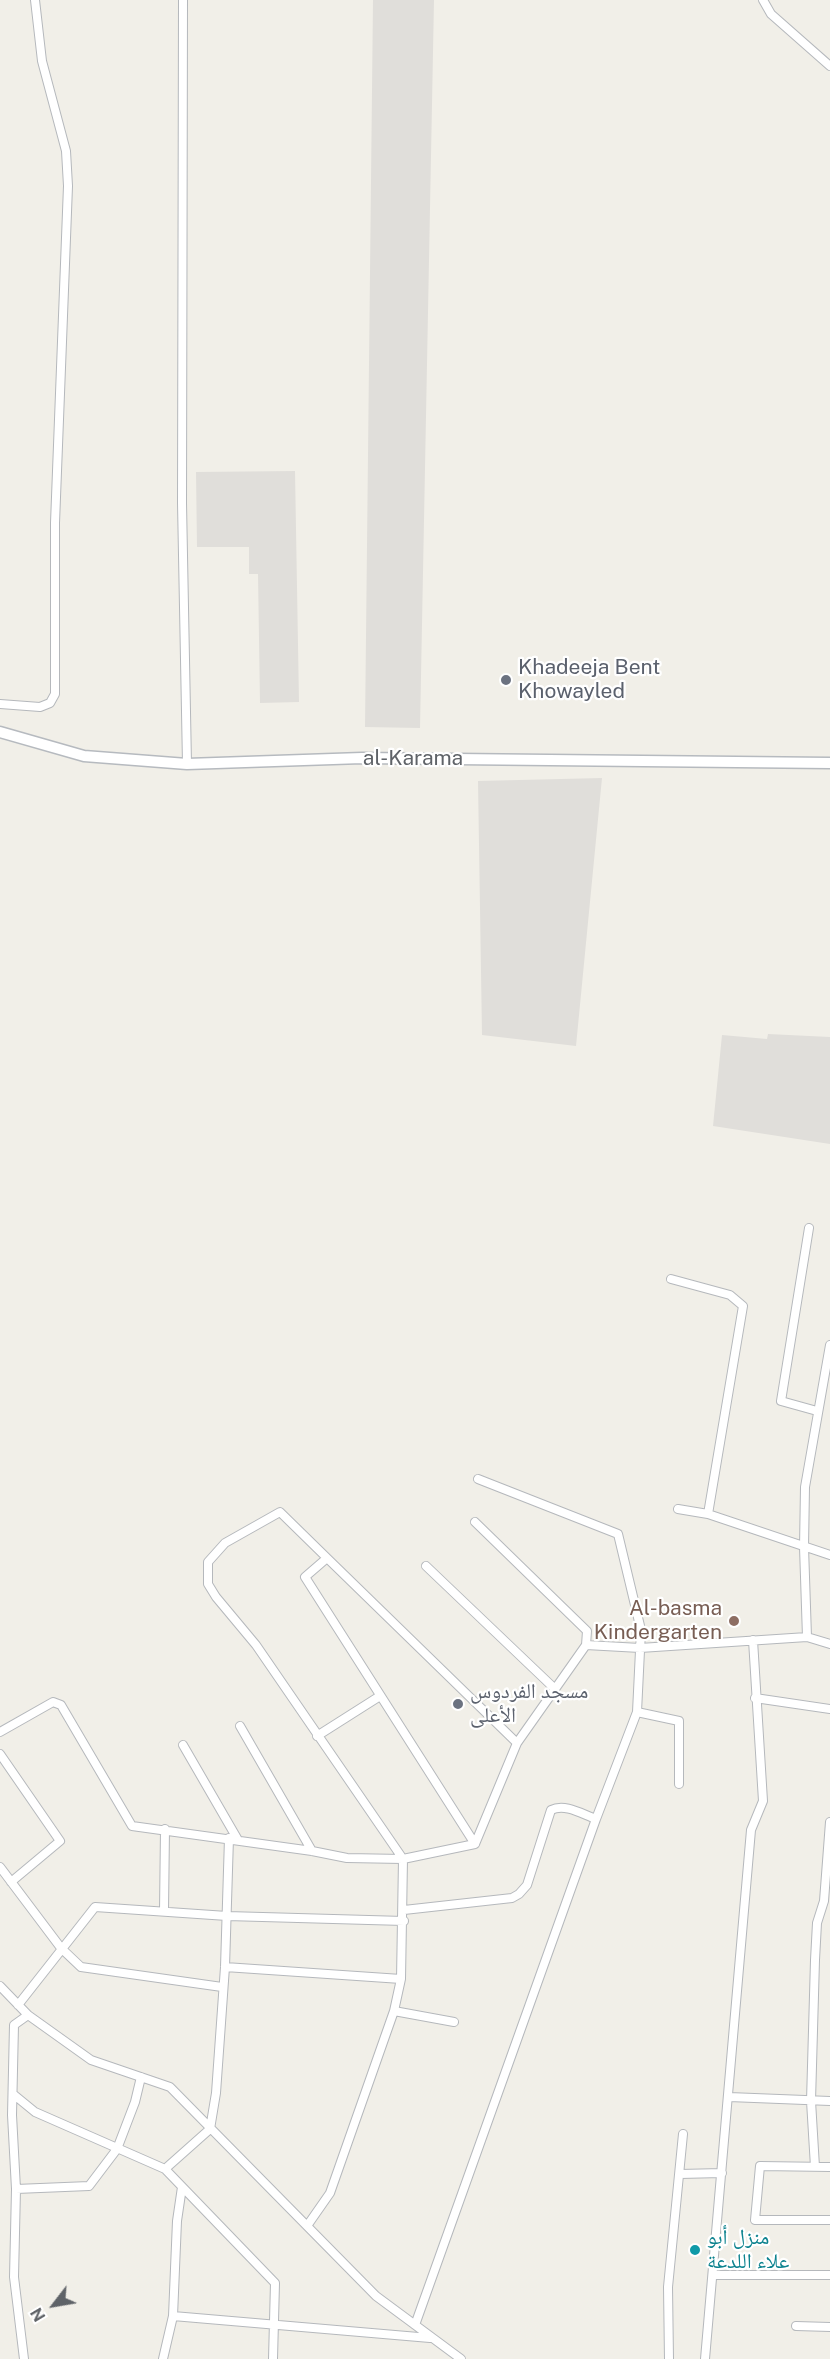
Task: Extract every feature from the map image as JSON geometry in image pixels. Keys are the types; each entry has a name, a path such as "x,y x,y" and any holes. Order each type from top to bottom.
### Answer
{"main road":[{"name":"al-Karama","path":"0,732 84,756 187,764 362,758 830,763"}],"street":[{"path":"0,704 40,707 50,703 55,694 55,523 68,186 66,151 42,61 35,0"},
{"path":"183,0 182,502 187,764"},
{"path":"763,0 771,14 830,66"},
{"path":"809,1228 781,1401 817,1411"},
{"path":"671,1279 730,1295 742,1306 708,1514"},
{"path":"807,1637 805,1487 830,1345"},
{"path":"415,2325 596,1819 638,1712 641,1630 618,1534 478,1479"},
{"path":"678,1509 708,1514 830,1555"},
{"path":"307,2226 330,2193 394,2011 401,1979 404,1921 403,1859 256,1646 216,1597 208,1584 208,1562 225,1543 280,1512 518,1743"},
{"path":"475,1522 587,1630 586,1645 518,1743 475,1844"},
{"path":"327,1558 305,1577 475,1844"},
{"path":"426,1566 555,1689"},
{"path":"586,1645 640,1648 807,1637 830,1644"},
{"path":"705,2359 752,1830 763,1801 753,1640"},
{"path":"317,1736 380,1696"},
{"path":"755,1698 830,1709"},
{"path":"0,1732 53,1702 61,1705 132,1826 234,1839 347,1858 403,1859 475,1844"},
{"path":"638,1712 679,1721 679,1784"},
{"path":"240,1726 312,1851"},
{"path":"165,2169 210,2129 216,2092 234,1839 183,1745"},
{"path":"0,1754 60,1841 11,1882"},
{"path":"404,1910 512,1898 527,1885 551,1810 557,1807 567,1808 596,1819"},
{"path":"815,2167 811,2101 817,1923 819,1910 827,1909 830,1822"},
{"path":"164,1911 165,1829"},
{"path":"0,1867 61,1948 81,1967 100,1972 222,1987"},
{"path":"18,2005 94,1907 227,1916 404,1921"},
{"path":"225,1967 401,1979"},
{"path":"0,1986 28,2015 91,2060 170,2087 376,2296 461,2359"},
{"path":"394,2011 454,2022"},
{"path":"24,2359 15,2277 16,2189 13,2094 14,2025 28,2015"},
{"path":"16,2189 89,2187 117,2149 135,2102 141,2077"},
{"path":"13,2094 35,2112 165,2169 275,2283 276,2324 273,2359"},
{"path":"729,2097 830,2101"},
{"path":"669,2359 668,2287 683,2134"},
{"path":"830,2167 760,2166 755,2220 830,2220"},
{"path":"680,2174 722,2174"},
{"path":"163,2359 173,2316 177,2221 182,2187"},
{"path":"714,2275 830,2275"},
{"path":"173,2316 432,2339"},
{"path":"796,2326 830,2327"}],"shaded area":[{"path":"373,0 434,0 420,728 365,727"},
{"path":"295,471 299,702 260,703 258,574 249,574 249,547 197,547 196,472"},
{"path":"602,778 576,1046 482,1035 478,781"},
{"path":"768,1034 830,1037 830,1144 713,1126 722,1035 767,1039"}],"place":[{"name":"Khadeeja Bent Khowayled","path":"506,680"},
{"name":"Al-basma Kindergarten","path":"734,1621"},
{"name":"مسجد الفردوس الأعلى","path":"458,1704"},
{"name":"منزل أبو علاء اللدعة","path":"695,2250"}]}
